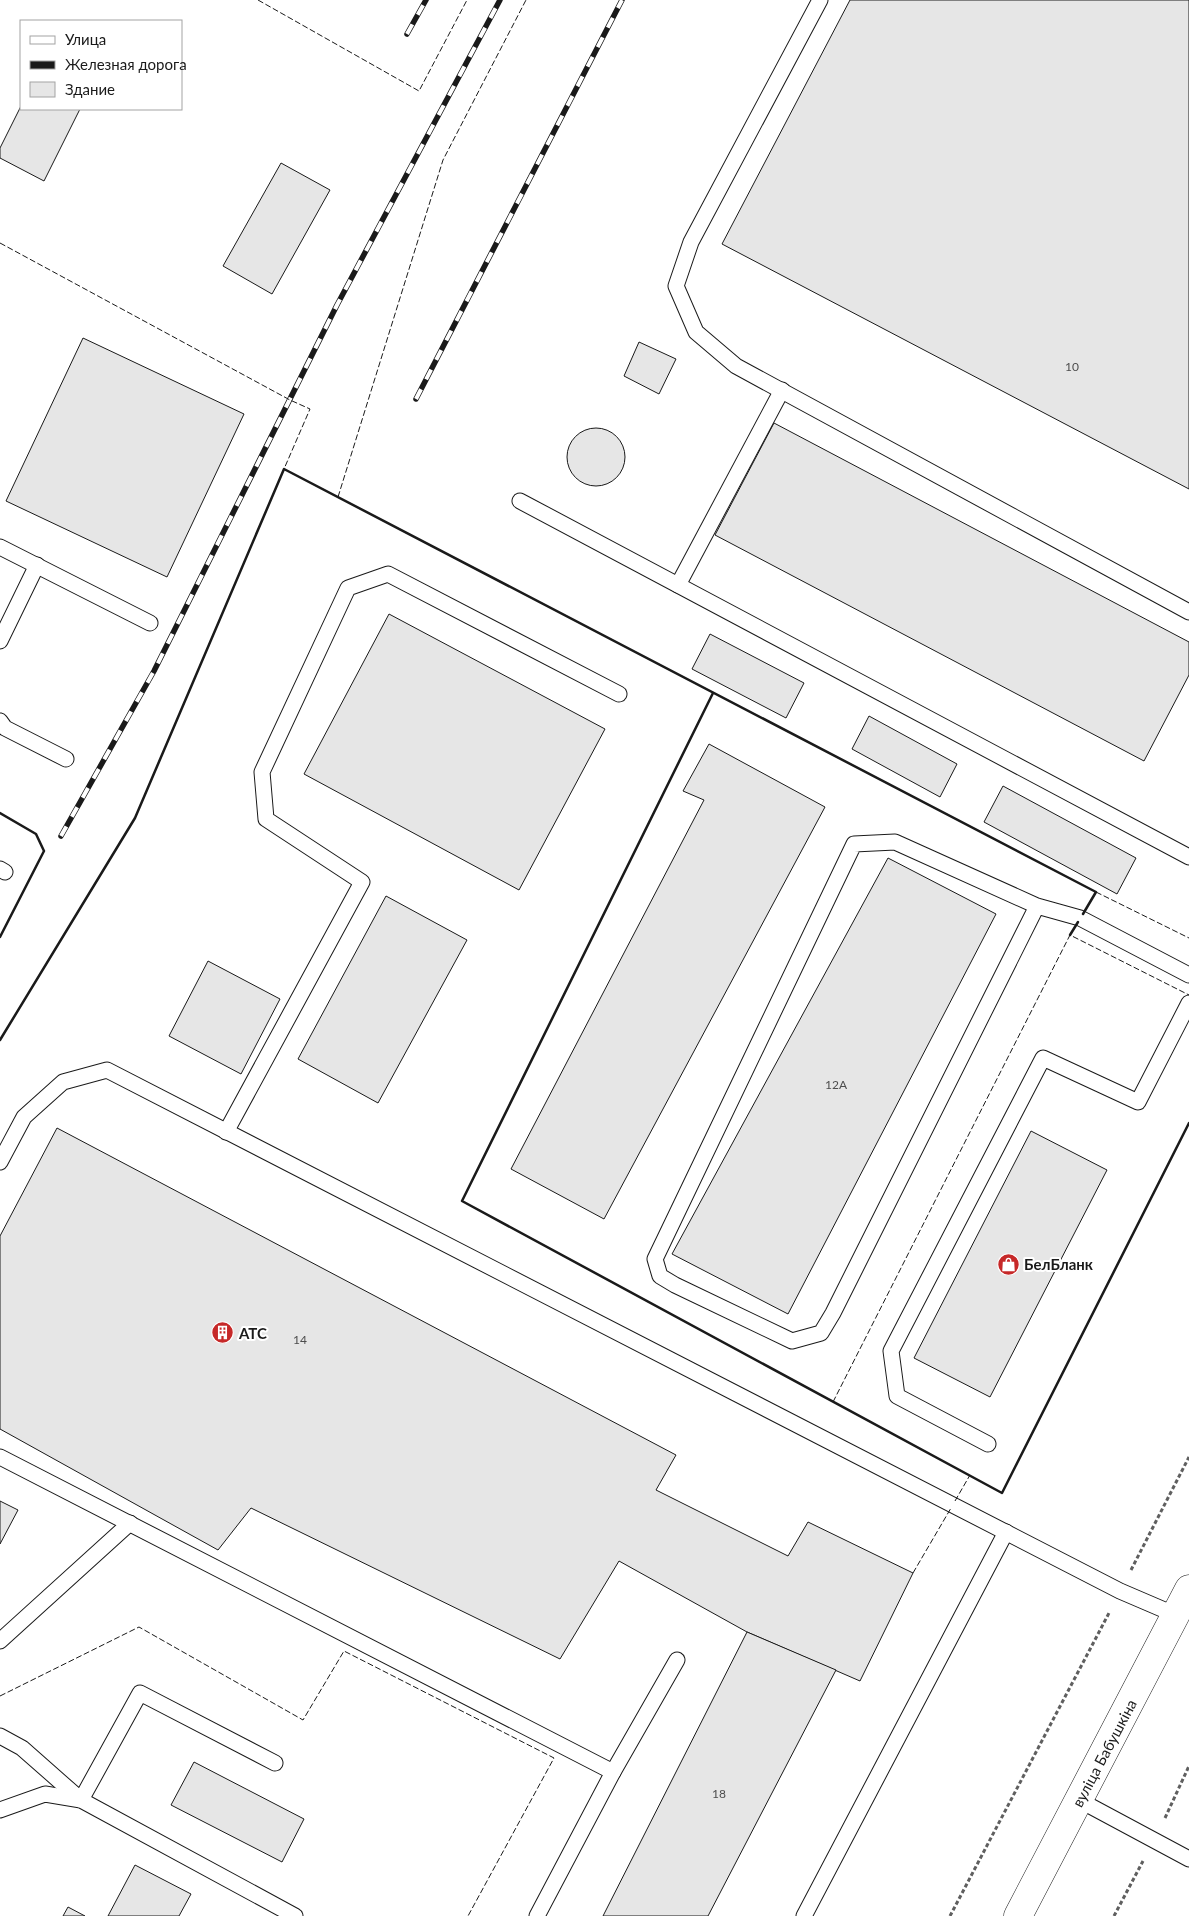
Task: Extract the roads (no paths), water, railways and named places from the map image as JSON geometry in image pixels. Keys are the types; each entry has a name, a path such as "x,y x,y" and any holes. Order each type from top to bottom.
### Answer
{"street":[{"name":"вуліца Бабушкіна","path":"1018,1916 1189,1589"}],"lane":[{"path":"820,0 692,242 676,286 696,332 736,366 1189,612"},
{"path":"678,585 782,390"},
{"path":"520,501 1189,857"},
{"path":"0,546 150,623"},
{"path":"0,641 37,565"},
{"path":"226,1132 362,882 266,819 262,772 348,588 388,574 619,694"},
{"path":"0,721 6,728 66,759"},
{"path":"1037,906 838,1304 821,1333 792,1341 660,1276 655,1259 854,844 895,842 1037,906 1080,918 1189,975"},
{"path":"988,1444 897,1396 891,1351 1043,1058 1138,1102 1189,1003"},
{"path":"0,1162 24,1117 64,1082 107,1070 1120,1591 1176,1615"},
{"path":"0,1457 613,1772"},
{"path":"0,1641 130,1523"},
{"path":"804,1916 1006,1532"},
{"path":"536,1916 613,1772 677,1660"},
{"path":"81,1800 140,1693 275,1763"},
{"path":"0,1736 22,1748 81,1800 295,1916"},
{"path":"0,1810 44,1794 81,1800"},
{"path":"1079,1800 1189,1860"}],"railway":[{"path":"407,34 426,0"},
{"path":"61,836 154,671 337,305 500,0"},
{"path":"416,399 622,0"}],"place":[{"name":"БелБланк","path":"1008,1264"},
{"name":"АТС","path":"223,1333"}]}
